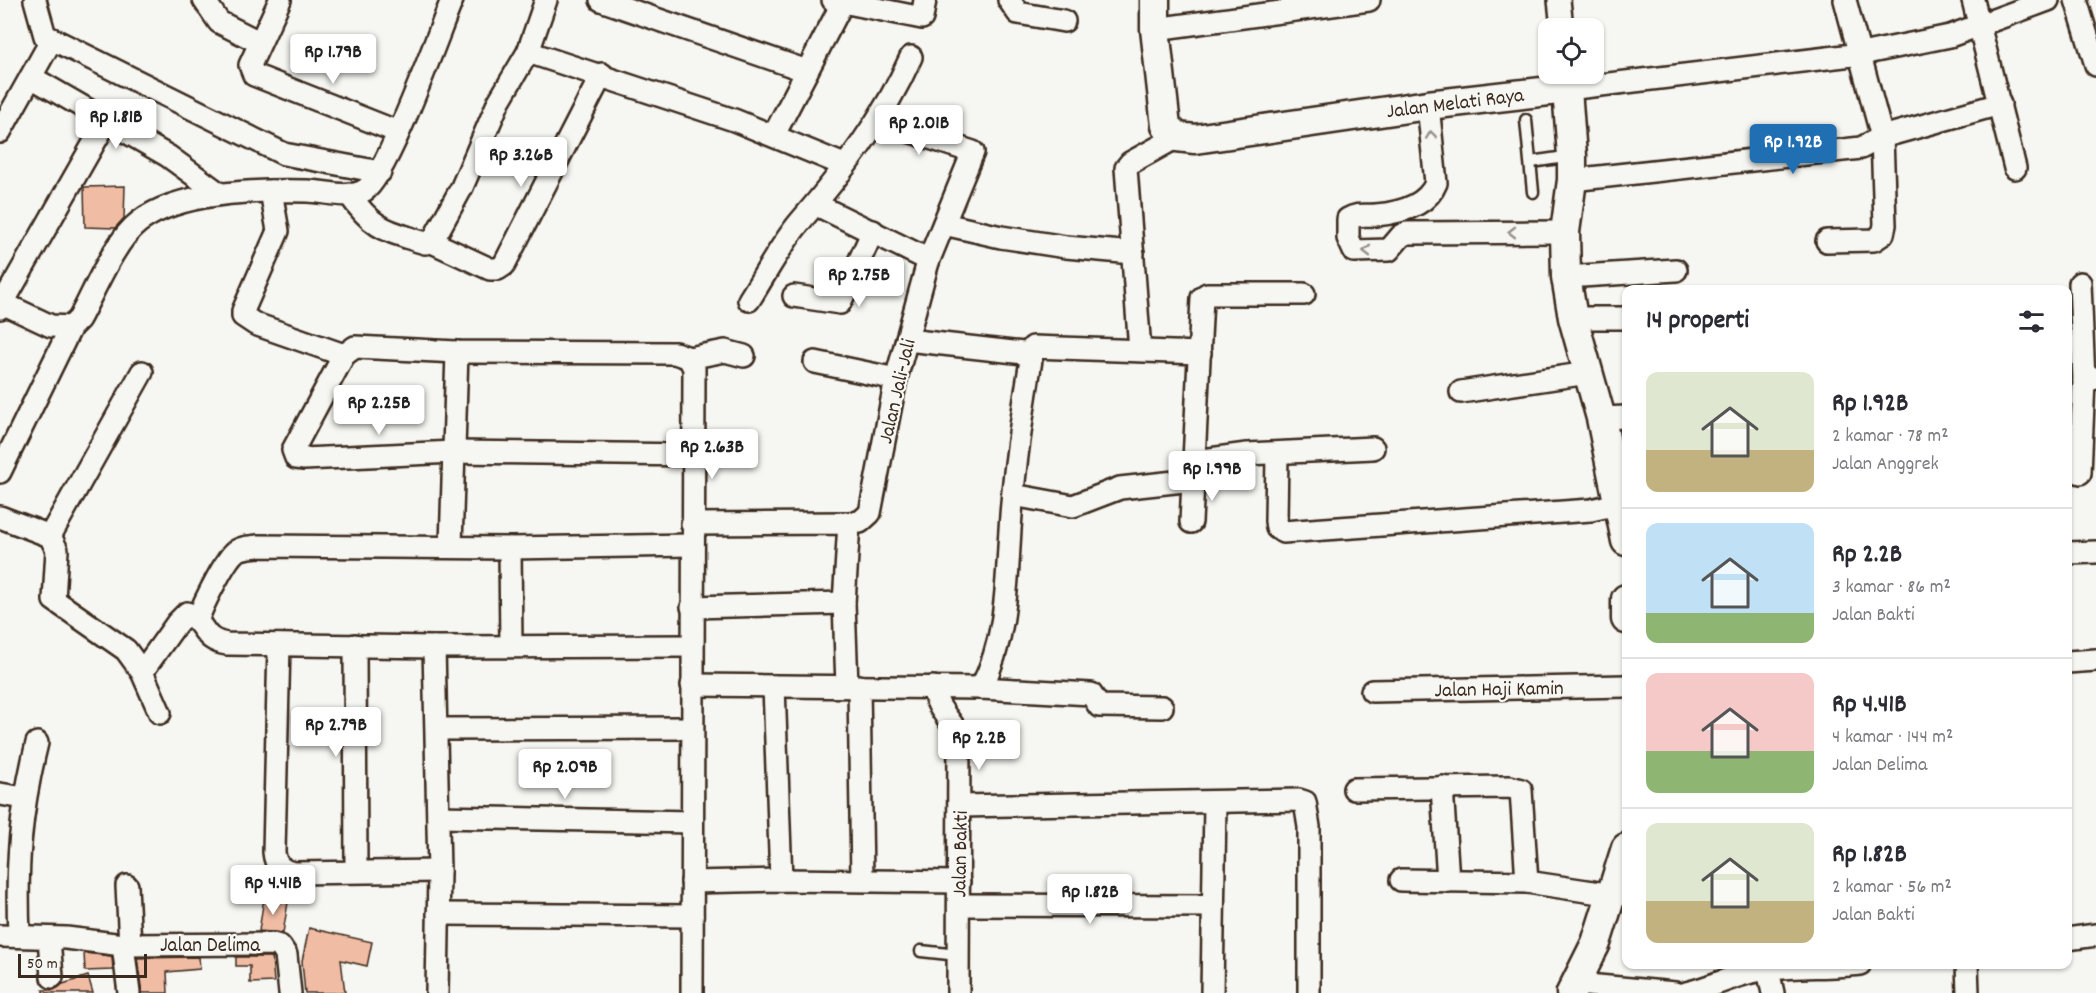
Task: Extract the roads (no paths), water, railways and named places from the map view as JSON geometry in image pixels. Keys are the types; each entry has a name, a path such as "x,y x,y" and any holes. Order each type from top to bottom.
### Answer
{"street":[{"path":"35,0 45,36 284,154 380,172"},
{"path":"204,0 219,22 259,42"},
{"path":"280,0 250,65 254,75 398,132"},
{"path":"0,472 71,327 79,319 118,249 139,222 186,201 220,194 271,191 349,194 365,191 380,172 452,0"},
{"path":"432,242 462,187 499,101 528,51 546,0"},
{"path":"601,0 807,71"},
{"path":"778,127 839,1 922,18 924,0"},
{"path":"1009,0 1018,13 1064,21"},
{"path":"1140,351 1126,168 1130,163 1177,138 1166,126 1155,29 1155,0"},
{"path":"1155,29 1369,0"},
{"path":"1559,0 1561,18"},
{"path":"1827,241 1874,240 1883,234 1885,225 1882,137 1845,0"},
{"path":"1973,0 2014,168"},
{"name":"Jalan Melati Raya","path":"1604,78 1861,54 1979,27 2048,0"},
{"path":"2076,0 2096,65"},
{"path":"0,132 52,39"},
{"path":"528,51 734,120 844,165"},
{"path":"749,300 799,224 817,205 877,120 897,89 911,57"},
{"path":"349,194 366,218 378,228 425,243 432,242 490,269 498,269 504,264 602,74"},
{"path":"31,77 168,156 220,194"},
{"name":"Jalan Melati Raya","path":"1177,138 1195,139 1428,105 1550,84"},
{"path":"1567,84 1572,168 1565,232 1566,277 1573,318 1588,373 1613,417 1618,504 1622,522"},
{"path":"1572,168 1861,148 1882,137 2000,104"},
{"path":"1428,105 1436,183 1432,192 1422,202 1408,208 1350,218 1347,223 1348,238 1354,251 1378,252 1393,248 1399,237 1407,233 1565,232"},
{"name":"Jalan Jali-Jali","path":"849,523 860,522 870,513 896,379 928,262 973,152 877,120"},
{"path":"71,327 51,326 1,304 106,122"},
{"path":"271,191 278,231 243,310 243,316 255,324 344,355"},
{"path":"817,205 926,258 928,262"},
{"path":"944,224 1066,247 1133,253"},
{"path":"794,296 840,303 873,231"},
{"path":"1566,277 1676,270"},
{"path":"2080,283 2090,379 2080,473"},
{"path":"1191,522 1202,298 1207,294 1304,294"},
{"path":"1573,318 1622,318"},
{"path":"907,340 1032,354"},
{"path":"693,455 454,452 296,458 293,450 344,355 350,349 359,347 457,352 675,353 689,358 725,351 744,356"},
{"path":"981,688 997,646 1006,601 1013,495 1033,347 1200,353"},
{"path":"452,546 457,352"},
{"path":"689,358 694,368 692,993"},
{"path":"815,362 896,379"},
{"path":"50,536 142,372"},
{"path":"1461,392 1588,373"},
{"path":"1013,495 1073,506 1120,488 1277,453 1373,448"},
{"path":"1277,453 1276,521 1277,528 1283,532 1590,510 1618,504"},
{"path":"0,517 50,536 57,550 54,600 126,650 142,672 160,713"},
{"path":"198,619 202,606 233,553 243,548 452,546 510,548 849,523 844,603 853,686 862,880"},
{"path":"510,548 511,645"},
{"path":"2072,553 2096,552"},
{"path":"692,607 844,603"},
{"path":"142,672 187,613 198,619 206,635 214,642 434,647 692,646"},
{"path":"279,645 274,860 280,868 295,873 439,871"},
{"path":"355,645 356,871"},
{"path":"434,647 439,871 437,993"},
{"path":"2072,662 2096,660"},
{"path":"692,686 981,688 1091,694 1099,706 1162,708"},
{"path":"774,686 781,880"},
{"name":"Jalan Haji Kamin","path":"1372,691 1622,686"},
{"name":"Jalan Bakti","path":"933,687 939,709 951,720 959,735 957,993"},
{"path":"436,729 692,729"},
{"path":"9,935 24,798 37,743"},
{"path":"1443,787 1448,881"},
{"path":"1354,789 1510,787 1521,790 1527,882"},
{"path":"0,794 24,798"},
{"path":"960,806 1299,800 1308,807 1309,993"},
{"path":"1212,993 1215,803"},
{"path":"438,817 692,822"},
{"path":"1622,861 1596,943 1574,989 1675,993"},
{"path":"692,882 781,880 959,882"},
{"path":"1401,880 1527,882 1612,895"},
{"path":"127,886 126,945 129,993"},
{"path":"959,905 1213,906"},
{"path":"438,914 692,916"},
{"name":"Jalan Delima","path":"9,935 126,945 262,943 280,946 286,955 290,993"},
{"path":"2072,938 2096,935"},
{"path":"49,938 52,976"},
{"path":"1686,993 1726,986 1768,970 1784,969"},
{"path":"1967,969 1968,993"},
{"path":"1768,970 1773,993"}],"lane":[{"path":"1526,120 1533,192"},
{"path":"1531,162 1572,168"},
{"path":"921,951 958,955"}]}
